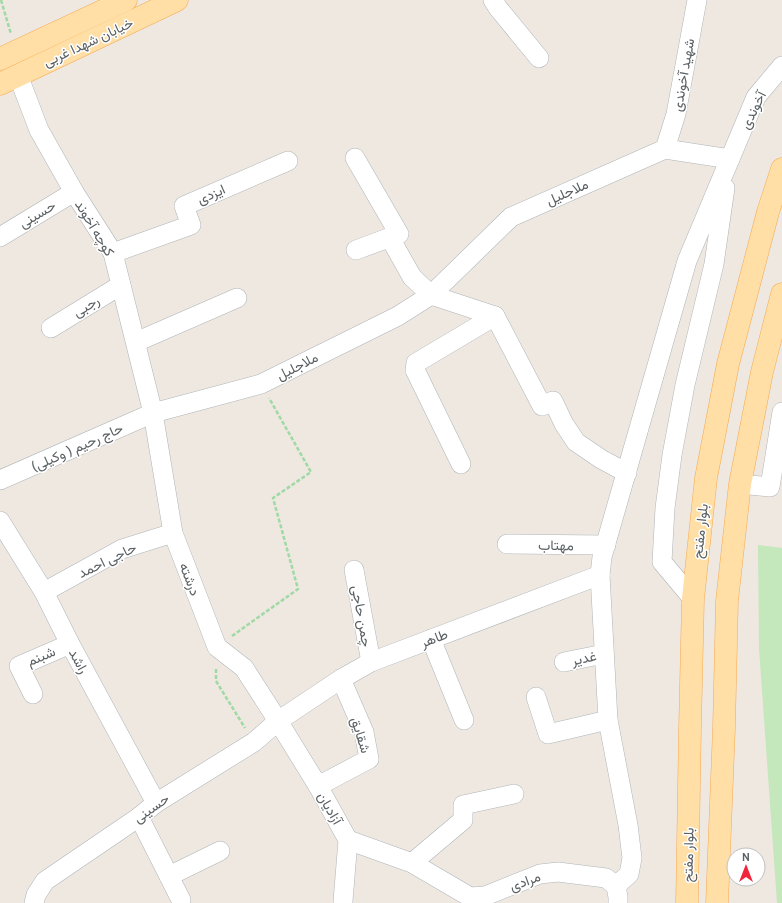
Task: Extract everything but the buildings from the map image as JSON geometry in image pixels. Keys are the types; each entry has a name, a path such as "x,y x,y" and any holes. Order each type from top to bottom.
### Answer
{"main road":[{"name":"خیابان شهدا غربی","path":"8,56 126,0"},
{"name":"خیابان شهدا غربی","path":"9,80 177,0"},
{"name":"بلوار مفتح","path":"688,903 693,599 706,478 728,364 768,212 782,169"},
{"path":"717,903 724,728 727,601 740,484 762,372 782,294"}],"street":[{"path":"493,0 539,58"},
{"name":"شهید آخوندی","path":"665,149 676,114 696,0"},
{"name":"آخوندی","path":"730,159 756,97 782,66"},
{"name":"کوچه آخوند","path":"9,80 74,192 113,253 153,413"},
{"path":"665,149 730,159"},
{"name":"ملاجلیل","path":"153,413 261,384 398,316 431,294 511,217 665,149"},
{"path":"355,158 399,234 356,250"},
{"path":"617,894 629,874 632,858 628,825 608,720 600,575 602,557 687,261 730,159"},
{"path":"693,599 662,562 665,508 672,455 685,385 714,264 730,159"},
{"name":"ایزدی","path":"113,253 191,225 184,206 288,161"},
{"name":"حسینی","path":"0,236 74,192"},
{"path":"390,238 412,277 431,294 495,316 542,406 553,401 564,424 576,442 601,459 627,473"},
{"name":"رجبی","path":"51,328 121,285"},
{"path":"136,342 237,298"},
{"path":"461,464 415,370 416,363 495,316"},
{"path":"755,404 782,407"},
{"path":"740,484 770,487 782,412"},
{"name":"حاج رحیم ( وکیلی)","path":"0,480 153,413"},
{"name":"درشته","path":"153,413 173,533 217,647"},
{"name":"راشد","path":"0,520 44,592 70,644 156,803"},
{"name":"حاجی احمد","path":"44,592 122,549 173,533"},
{"name":"مهتاب","path":"507,544 606,545"},
{"name":"چمن حاجی","path":"354,570 371,662"},
{"name":"طاهر","path":"278,721 341,679 371,662 600,575"},
{"path":"431,639 464,720"},
{"name":"شبنم","path":"33,694 19,666 70,644"},
{"path":"217,647 244,668 278,721"},
{"name":"غدیر","path":"564,662 604,654"},
{"name":"شقایق","path":"318,786 369,759 364,732 341,679"},
{"path":"536,697 548,734 608,720"},
{"name":"حسینی","path":"34,903 36,895 45,881 139,817 156,803 254,742 278,721"},
{"name":"آزادیان","path":"278,721 318,786 348,840 343,903"},
{"path":"412,863 463,820 463,805 514,794"},
{"path":"139,817 181,900"},
{"name":"مرادی","path":"348,840 412,863 471,900 540,874 558,872 606,878 617,894"},
{"path":"169,876 220,851"}],"path":[{"path":"1,0 8,56"},
{"path":"254,742 216,681 217,647 298,589 273,498 311,472 261,384"}],"green space":[{"path":"758,545 782,548 782,903 777,903 759,648"}]}
